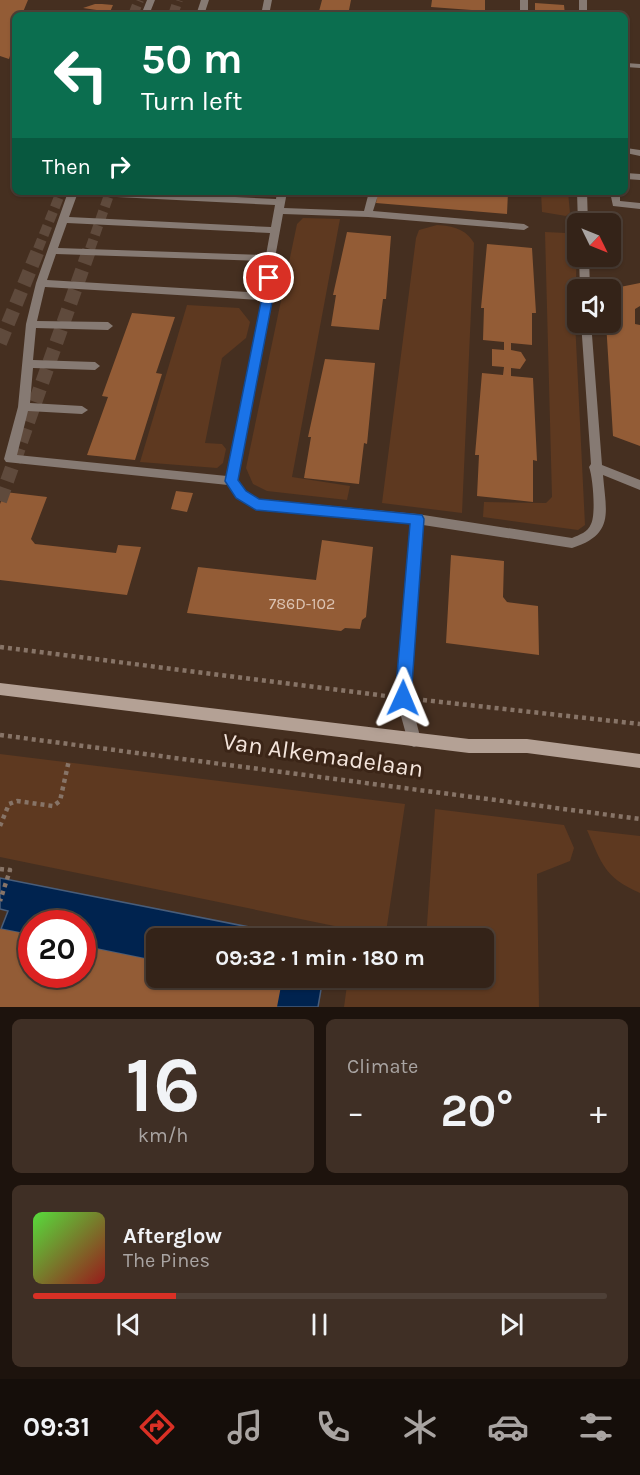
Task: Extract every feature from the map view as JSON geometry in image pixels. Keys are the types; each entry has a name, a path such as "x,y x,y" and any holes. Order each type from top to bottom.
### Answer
{"main road":[{"name":"Van Alkemadelaan","path":"0,689 469,747 527,746 640,760"}],"lane":[{"path":"72,195 41,283 31,324 24,406 10,459 232,481"},
{"path":"135,195 280,202 368,214 524,227"},
{"path":"368,214 373,195"},
{"path":"582,195 583,213"},
{"path":"615,195 616,204 640,206"},
{"path":"280,202 270,258 268,297 232,481 241,495 256,504 417,519 572,543 587,538 599,527 600,514 587,333"},
{"path":"63,220 274,230"},
{"path":"52,251 270,258"},
{"path":"41,283 268,297"},
{"path":"31,324 108,326"},
{"path":"28,364 95,366"},
{"path":"24,406 81,410"},
{"path":"595,467 640,485"},
{"path":"414,740 403,698 417,519"}],"path":[{"path":"0,647 403,698 640,724"},
{"name":"Van Alkemadelaan","path":"0,735 640,819"},
{"path":"0,826 9,804 17,801 53,806 60,801 69,760"},
{"path":"0,869 10,870 0,901"}],"shaded area":[{"path":"541,195 568,195 570,213 566,216 542,212"},
{"path":"303,218 340,219 292,477 350,486 347,500 267,491 253,484 246,468 297,224"},
{"path":"437,225 458,229 467,234 474,243 462,513 382,503 416,238 419,230"},
{"path":"545,232 567,234 567,267 576,267 576,279 567,279 567,333 576,333 585,525 578,530 483,517 484,502 546,503 552,497"},
{"path":"187,305 239,308 250,322 246,338 222,358 205,443 222,444 226,449 223,463 217,468 140,462"},
{"path":"0,754 405,804 387,928 344,928 0,857"},
{"path":"435,809 564,825 574,848 570,861 537,874 539,1007 344,1007 347,988 494,988 494,928 427,928"},
{"path":"587,830 640,836 640,893 611,875 601,861"}],"water":[{"path":"0,878 254,928 146,928 146,959 96,949 96,910 18,910 18,932 1,929 8,911 0,909"},
{"path":"254,988 321,988 318,1007 277,1007"}],"building":[{"path":"0,0 28,0 23,12 12,12 12,49 9,59 0,56"},
{"path":"322,0 351,0 349,12 319,12"},
{"path":"432,0 485,0 485,11 431,7"},
{"path":"535,3 564,5 565,12 535,12"},
{"path":"95,4 113,5 110,12 83,8"},
{"path":"377,195 508,195 507,214 376,203"},
{"path":"347,232 391,236 386,299 383,299 379,330 331,326 336,295 333,295"},
{"path":"487,244 532,248 536,313 532,313 532,345 511,343 511,350 521,352 526,360 520,369 511,368 511,376 533,378 537,461 533,460 533,502 477,496 479,455 475,455 482,373 503,375 504,367 492,366 492,349 504,350 504,342 483,340 484,308 481,308"},
{"path":"640,283 640,306 635,309 635,324 640,325 640,446 613,436 607,333 621,333 621,287"},
{"path":"132,313 175,317 156,373 162,374 135,460 87,455 108,397 102,396"},
{"path":"325,359 375,363 367,444 364,443 359,484 304,478 311,437 308,437"},
{"path":"176,491 193,493 187,512 171,509"},
{"path":"5,492 47,497 31,539 35,544 116,553 118,545 141,547 127,595 0,580 0,504"},
{"path":"322,540 373,547 366,617 362,620 360,629 345,628 341,631 187,613 198,567 316,580"},
{"path":"451,555 504,561 503,597 507,602 538,606 539,655 446,643"},
{"path":"0,929 18,932 18,988 96,988 96,949 146,959 146,988 281,988 277,1007 0,1007"}],"tunnel":[{"path":"134,12 139,0"},
{"path":"174,12 178,0"},
{"path":"38,249 60,195"},
{"path":"90,249 109,195"},
{"path":"0,343 39,248"},
{"path":"0,501 90,248"}],"route":[{"path":"269,278 268,297 232,481 241,495 256,504 417,519 403,665 403,698"}]}
